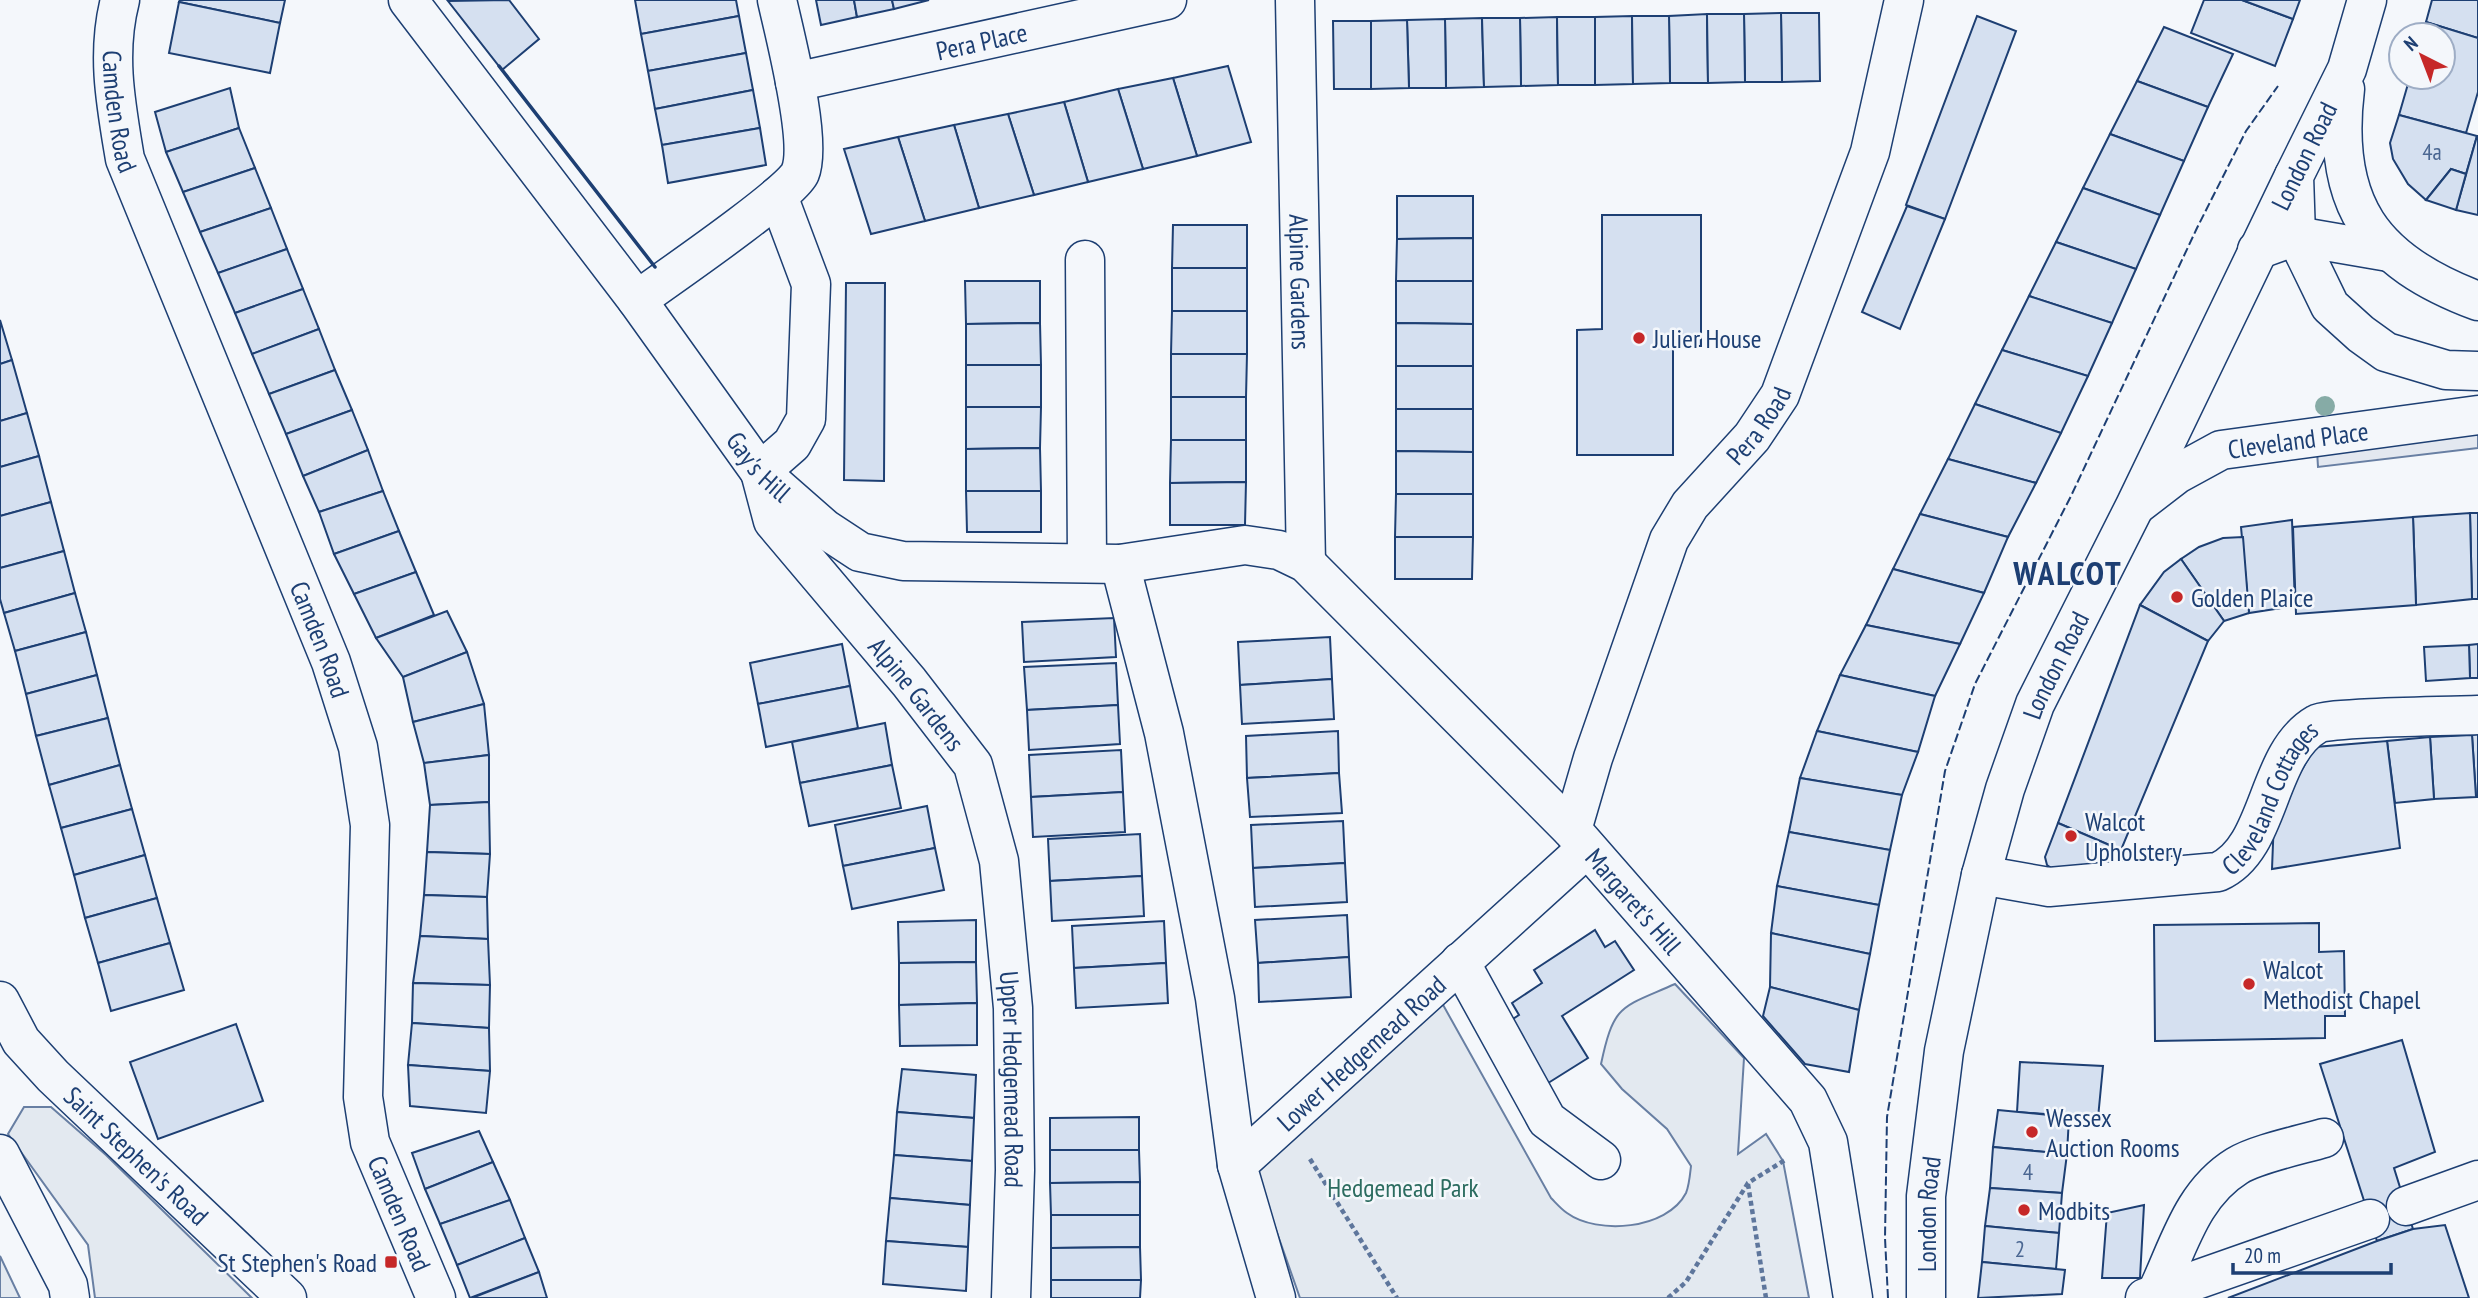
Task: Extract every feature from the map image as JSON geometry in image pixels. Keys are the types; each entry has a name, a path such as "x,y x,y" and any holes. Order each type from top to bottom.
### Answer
{"main road":[{"name":"Camden Road","path":"120,0 111,79 125,159 331,662 358,747 370,825 363,1097 370,1142 436,1298"},
{"name":"Gay's Hill","path":"408,0 637,300 760,472 825,529 860,552 903,561 1103,562 1245,545 1279,550 1306,563"},
{"path":"637,300 778,196 800,175 804,153 795,82 777,0"},
{"name":"Pera Place","path":"795,82 1167,0"},
{"name":"Alpine Gardens","path":"1295,0 1306,563"},
{"name":"Pera Road","path":"1579,839 1592,758 1669,540 1690,505 1752,437 1785,383 1870,152 1904,0"},
{"name":"London Road","path":"1926,1298 1926,1196 1942,1065 1981,875 2005,789 2035,704 2135,506 2347,69 2367,0"},
{"path":"2347,69 2340,130 2344,175 2361,216 2389,252 2443,288 2478,301"},
{"path":"2294,176 2296,236 2330,306 2386,352 2446,370 2478,371"},
{"path":"760,472 792,444 806,419 811,284 778,196"},
{"path":"2257,250 2296,236 2389,252"},
{"path":"1085,260 1103,562 1164,733 1214,998 1237,1165 1276,1298"},
{"name":"Cleveland Place","path":"2135,506 2177,474 2221,450 2478,415"},
{"name":"Alpine Gardens","path":"760,472 773,521 909,682 973,765 999,861"},
{"name":"Margaret's Hill","path":"1306,563 1579,839 1781,1065 1808,1100 1828,1142 1853,1298"},
{"name":"Cleveland Cottages","path":"1981,875 2049,887 2218,872 2233,865 2246,846 2294,743 2319,722 2478,715"},
{"name":"Lower Hedgemead Road","path":"1237,1165 1460,962 1579,839"},
{"name":"Upper Hedgemead Road","path":"999,861 1013,1008 1015,1170 1010,1298"},
{"path":"1460,962 1547,1120 1601,1160"},
{"name":"Saint Stephen's Road","path":"0,1001 21,1041 53,1076 287,1298"},
{"path":"2150,1297 2189,1218 2210,1189 2238,1166 2324,1138"},
{"path":"0,1154 68,1285 70,1298"},
{"path":"2406,1206 2478,1180"},
{"path":"2150,1297 2370,1219"}],"path":[{"path":"1283,1124 1295,1134 1397,1298"},
{"path":"1668,1298 1686,1282 1748,1183 1783,1161 1828,1142"},
{"path":"1748,1183 1766,1298"}],"green space":[{"name":"Hedgemead Park","path":"1675,984 1744,1058 1738,1154 1766,1134 1783,1161 1809,1298 1300,1298 1245,1142 1442,1003 1551,1198 1563,1210 1580,1220 1613,1226 1648,1221 1664,1215 1677,1205 1686,1193 1691,1166 1667,1129 1622,1089 1601,1064 1610,1029 1623,1010 1642,998"},
{"path":"24,1107 51,1107 106,1155 252,1298 95,1298 88,1245 8,1134"},
{"path":"0,1256 20,1298 0,1298"}],"shaded area":[{"path":"2478,432 2478,448 2318,467 2317,450"}],"building":[{"path":"285,0 280,23 179,2"},
{"path":"509,0 539,39 502,70 448,1"},
{"path":"635,0 736,0 739,16 641,34"},
{"path":"816,0 854,0 857,17 821,25"},
{"path":"854,0 892,0 894,9 857,17"},
{"path":"892,0 929,0 894,9"},
{"path":"2204,0 2242,0 2293,19 2275,66 2191,33"},
{"path":"2242,0 2300,0 2293,19"},
{"path":"2432,0 2478,0 2478,38 2457,32 2457,21 2426,21"},
{"path":"179,2 280,23 270,73 169,53"},
{"path":"1781,13 1819,13 1820,81 1782,82"},
{"path":"1781,13 1782,82 1745,82 1744,14"},
{"path":"1707,14 1708,83 1670,83 1669,16"},
{"path":"1707,14 1744,14 1745,82 1708,83"},
{"path":"739,16 746,53 648,71 641,34"},
{"path":"1632,16 1633,84 1595,85 1595,17"},
{"path":"1632,16 1669,16 1670,83 1633,84"},
{"path":"1977,16 2016,31 1945,219 1906,205"},
{"path":"1557,17 1558,85 1521,86 1520,18"},
{"path":"1557,17 1595,17 1595,85 1558,85"},
{"path":"1482,18 1484,87 1446,88 1445,19"},
{"path":"1482,18 1520,18 1521,86 1484,87"},
{"path":"1445,19 1446,88 1409,88 1407,20"},
{"path":"1407,20 1409,88 1371,89 1371,21"},
{"path":"1333,21 1371,21 1371,89 1334,89"},
{"path":"2164,27 2233,54 2208,107 2137,81"},
{"path":"2457,32 2478,38 2478,92 2466,133 2399,115 2406,91 2457,91"},
{"path":"746,53 753,90 655,109 648,71"},
{"path":"1228,66 1251,142 1197,156 1173,78"},
{"path":"1173,78 1197,156 1143,169 1118,89"},
{"path":"2137,81 2208,107 2184,161 2110,134"},
{"path":"230,88 239,128 166,152 155,112"},
{"path":"1118,89 1143,169 1088,182 1064,102"},
{"path":"753,90 760,128 662,145 655,109"},
{"path":"1064,102 1088,182 1034,195 1008,114"},
{"path":"1008,114 1034,195 979,208 954,125"},
{"path":"2399,115 2477,136 2466,174 2451,169 2426,200 2408,184 2393,159 2390,143"},
{"path":"954,125 979,208 925,221 898,137"},
{"path":"239,128 255,168 183,192 166,152"},
{"path":"760,128 766,165 668,183 662,145"},
{"path":"2110,134 2184,161 2160,215 2083,188"},
{"path":"2478,136 2478,215 2456,210"},
{"path":"898,137 925,221 871,234 844,149"},
{"path":"255,168 271,208 200,232 183,192"},
{"path":"2451,169 2466,174 2456,210 2426,200"},
{"path":"2083,188 2160,215 2136,269 2056,242"},
{"path":"1397,196 1473,196 1473,238 1397,239"},
{"path":"1907,206 1945,219 1900,329 1862,312"},
{"path":"271,208 287,249 218,273 200,232"},
{"name":"Julier House","path":"1602,215 1701,215 1701,346 1673,346 1673,455 1577,455 1577,330 1602,329"},
{"path":"1173,225 1247,225 1247,268 1172,268"},
{"path":"1473,238 1473,281 1396,281 1397,239"},
{"path":"2056,242 2136,269 2112,323 2029,296"},
{"path":"287,249 303,289 235,313 218,273"},
{"path":"1172,268 1247,268 1247,311 1172,311"},
{"path":"965,281 1040,281 1040,323 966,324"},
{"path":"1396,281 1473,281 1473,324 1396,323"},
{"path":"846,283 885,283 884,481 844,480"},
{"path":"303,289 319,329 252,354 235,313"},
{"path":"2029,296 2112,323 2088,376 2002,350"},
{"path":"1172,311 1247,311 1247,354 1171,354"},
{"path":"0,320 12,360 0,364"},
{"path":"1040,323 1041,365 966,365 966,324"},
{"path":"1396,323 1473,324 1473,366 1396,366"},
{"path":"319,329 335,370 269,394 252,354"},
{"path":"2002,350 2088,376 2061,433 1975,404"},
{"path":"1171,354 1247,354 1246,397 1171,397"},
{"path":"12,360 27,413 0,421 0,364"},
{"path":"966,365 1041,365 1041,407 966,407"},
{"path":"1396,366 1473,366 1473,409 1396,409"},
{"path":"335,370 352,410 286,434 269,394"},
{"path":"1171,397 1246,397 1246,440 1171,440"},
{"path":"1975,404 2061,433 2036,483 1948,459"},
{"path":"966,407 1041,407 1040,448 966,449"},
{"path":"1396,409 1473,409 1473,452 1396,451"},
{"path":"352,410 368,450 303,476 286,434"},
{"path":"27,413 39,456 0,467 0,421"},
{"path":"1171,440 1246,440 1246,482 1170,483"},
{"path":"1040,448 1041,491 966,491 966,449"},
{"path":"368,450 383,491 319,512 303,476"},
{"path":"1396,451 1473,452 1473,494 1396,494"},
{"path":"39,456 51,502 0,516 0,467"},
{"path":"1948,459 2036,483 2008,537 1920,514"},
{"path":"1246,482 1245,525 1170,525 1170,483"},
{"path":"383,491 399,531 334,554 319,512"},
{"path":"966,491 1041,491 1041,532 967,532"},
{"path":"1396,494 1473,494 1473,537 1395,537"},
{"path":"51,502 64,551 0,568 0,516"},
{"path":"2470,513 2478,513 2478,599 2472,599"},
{"path":"2470,513 2472,599 2416,605 2413,517"},
{"path":"1920,514 2008,537 1984,593 1893,569"},
{"path":"2413,517 2416,605 2296,614 2293,527"},
{"path":"2292,520 2295,606 2249,613 2241,527"},
{"path":"399,531 416,572 354,594 334,554"},
{"path":"1395,537 1473,537 1472,579 1395,579"},
{"path":"2243,537 2249,613 2224,621 2181,559 2199,547 2223,538"},
{"path":"64,551 75,593 4,613 0,599 0,568"},
{"name":"Golden Plaice","path":"2181,559 2224,621 2208,641 2140,605 2164,572"},
{"path":"1893,569 1984,593 1960,644 1866,625"},
{"path":"416,572 434,615 376,638 354,594"},
{"path":"75,593 86,632 15,651 4,613"},
{"path":"2140,605 2208,641 2121,850 2058,823"},
{"path":"447,611 467,652 403,677 376,638"},
{"path":"1114,618 1116,657 1024,662 1022,622"},
{"path":"1866,625 1960,644 1935,696 1840,675"},
{"path":"86,632 97,675 26,694 15,651"},
{"path":"1330,637 1332,679 1240,685 1238,642"},
{"path":"842,644 850,686 758,704 750,663"},
{"path":"2478,644 2478,678 2470,678 2469,645"},
{"path":"2469,645 2470,678 2426,681 2424,647"},
{"path":"467,652 484,704 413,722 403,677"},
{"path":"1116,663 1118,705 1027,710 1024,667"},
{"path":"97,675 108,718 36,736 26,694"},
{"path":"1840,675 1935,696 1918,752 1817,731"},
{"path":"1332,679 1334,719 1242,724 1240,685"},
{"path":"850,686 858,728 766,747 758,704"},
{"path":"484,704 489,755 424,763 413,722"},
{"path":"1118,705 1120,744 1029,750 1027,710"},
{"path":"108,718 120,765 49,785 36,736"},
{"path":"885,723 892,765 800,783 792,742"},
{"path":"1338,731 1339,773 1247,778 1246,736"},
{"path":"1817,731 1918,752 1902,795 1800,778"},
{"path":"2478,734 2478,797 2476,797 2472,735"},
{"path":"2472,735 2476,797 2434,799 2430,737"},
{"path":"2430,737 2434,799 2395,803 2387,741"},
{"path":"2387,741 2400,848 2272,869 2274,818 2315,747"},
{"path":"1121,750 1123,792 1031,797 1029,755"},
{"path":"489,755 489,802 430,805 424,763"},
{"path":"120,765 132,809 61,828 49,785"},
{"path":"892,765 901,808 809,826 800,783"},
{"path":"1339,773 1342,813 1250,817 1247,778"},
{"path":"1800,778 1902,795 1890,850 1789,832"},
{"path":"1123,792 1125,832 1033,837 1031,797"},
{"path":"489,802 490,854 427,852 430,805"},
{"path":"927,806 935,848 843,866 835,825"},
{"path":"132,809 145,855 74,875 61,828"},
{"path":"1343,821 1345,863 1253,868 1251,825"},
{"name":"Walcot Upholstery","path":"2058,823 2121,850 2112,870 2054,870 2047,865 2045,857"},
{"path":"1789,832 1890,850 1879,905 1777,886"},
{"path":"1140,834 1142,876 1050,881 1048,839"},
{"path":"935,848 944,890 852,909 843,866"},
{"path":"427,852 490,854 487,897 424,895"},
{"path":"145,855 157,898 85,918 74,875"},
{"path":"1345,863 1347,902 1255,907 1253,868"},
{"path":"1142,876 1144,916 1052,921 1050,881"},
{"path":"1777,886 1879,905 1870,954 1771,933"},
{"path":"424,895 487,897 488,939 420,936"},
{"path":"157,898 170,943 98,963 85,918"},
{"path":"1347,915 1349,957 1258,963 1255,920"},
{"path":"976,920 976,962 899,963 898,922"},
{"path":"1164,921 1166,963 1074,968 1072,926"},
{"name":"Walcot Methodist Chapel","path":"2319,923 2319,952 2344,951 2345,1016 2325,1016 2325,1038 2155,1041 2154,925"},
{"path":"1595,930 1605,947 1615,941 1634,970 1562,1016 1588,1058 1545,1085 1505,1024 1519,1015 1512,1003 1542,983 1534,970"},
{"path":"1771,933 1870,954 1859,1010 1770,987"},
{"path":"420,936 488,939 490,985 413,983"},
{"path":"170,943 184,990 111,1011 98,963"},
{"path":"1349,957 1351,997 1259,1002 1258,963"},
{"path":"976,962 977,1003 899,1005 899,963"},
{"path":"1166,963 1168,1003 1076,1008 1074,968"},
{"path":"413,983 490,985 489,1028 412,1023"},
{"path":"1770,987 1859,1010 1849,1072 1805,1064 1763,1016"},
{"path":"977,1003 977,1045 900,1046 899,1005"},
{"path":"412,1023 489,1028 490,1071 408,1065"},
{"path":"236,1024 263,1101 158,1139 130,1062"},
{"path":"2402,1040 2435,1152 2394,1168 2413,1229 2377,1241 2320,1064"},
{"path":"2020,1062 2103,1066 2098,1118 2017,1112"},
{"path":"408,1065 490,1071 486,1113 410,1106"},
{"path":"902,1069 976,1075 974,1118 897,1112"},
{"name":"Wessex Auction Rooms","path":"1998,1110 2069,1117 2067,1154 1993,1147"},
{"path":"897,1112 974,1118 972,1161 894,1155"},
{"path":"1139,1117 1139,1150 1050,1150 1050,1118"},
{"path":"479,1131 493,1162 425,1189 412,1153"},
{"path":"1993,1147 2067,1154 2062,1193 1990,1188"},
{"path":"1050,1150 1139,1150 1140,1182 1050,1183"},
{"path":"894,1155 972,1161 970,1205 890,1198"},
{"path":"493,1162 510,1200 440,1224 425,1189"},
{"path":"1140,1182 1140,1215 1051,1215 1050,1183"},
{"name":"Modbits","path":"1990,1188 2062,1193 2059,1233 1985,1226"},
{"path":"890,1198 970,1205 968,1247 886,1241"},
{"path":"510,1200 525,1238 457,1265 440,1224"},
{"path":"2144,1205 2140,1278 2102,1278 2107,1213"},
{"path":"1051,1215 1140,1215 1140,1247 1051,1248"},
{"path":"2445,1225 2469,1298 2228,1298 2377,1241 2413,1229"},
{"path":"1985,1226 2059,1233 2056,1269 1982,1262"},
{"path":"525,1238 539,1272 470,1298 457,1265"},
{"path":"886,1241 968,1247 966,1291 883,1284"},
{"path":"1140,1247 1141,1280 1051,1280 1051,1248"},
{"path":"1982,1262 2065,1270 2062,1294 1978,1298"},
{"path":"539,1272 547,1298 472,1298"},
{"path":"1051,1280 1141,1280 1140,1298 1051,1298"}],"fence":[{"path":"1888,1298 1885,1238 1887,1117 1945,771 1975,684 2071,496 2197,228 2246,131 2278,86"}],"wall":[{"path":"499,66 655,267"}],"place":[{"name":"Julier House","path":"1639,338"},
{"name":"Golden Plaice","path":"2177,597"},
{"name":"Walcot Upholstery","path":"2071,836"},
{"name":"Walcot Methodist Chapel","path":"2249,984"},
{"name":"Wessex Auction Rooms","path":"2032,1132"},
{"name":"Modbits","path":"2024,1210"},
{"name":"St Stephen's Road","path":"391,1262"}],"district":[{"name":"WALCOT","path":"2068,572"}]}
